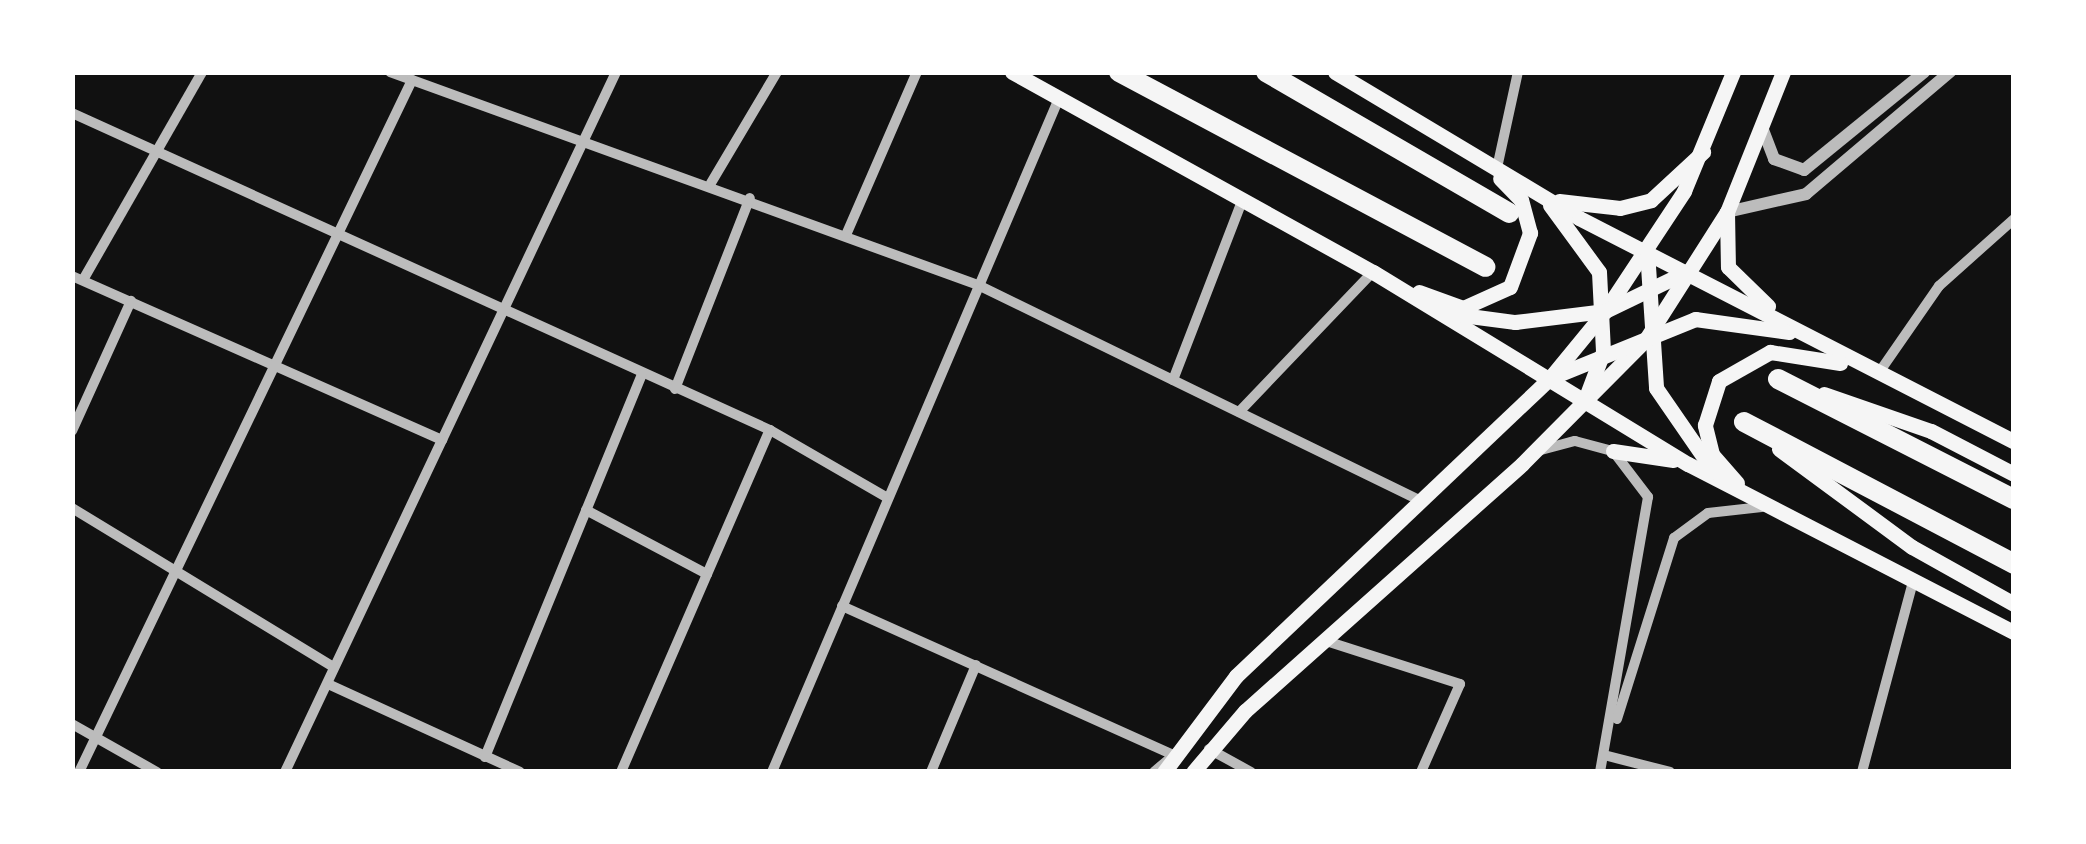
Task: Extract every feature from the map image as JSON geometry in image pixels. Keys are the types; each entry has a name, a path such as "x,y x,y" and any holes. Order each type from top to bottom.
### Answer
{"highway":[{"path":"1120,72 1485,267"},
{"path":"1266,72 1509,213"},
{"path":"1778,379 2014,499"},
{"path":"1744,422 2014,564"}],"main road":[{"path":"1012,72 1380,276 1688,464 2014,632"},
{"path":"1335,72 1545,199 1878,375 2014,442"},
{"path":"1164,772 1236,676 1550,378 1605,311 1646,251 1703,152 1734,72"},
{"path":"1193,772 1208,749 1322,640 1522,464 1646,339 1727,212 1764,130 1783,72"},
{"path":"1545,199 1634,205 1703,152"},
{"path":"1380,276 1463,308 1510,287 1530,233 1521,200 1473,153"},
{"path":"1545,199 1599,272 1605,311 1602,352 1585,400"},
{"path":"1727,212 1728,267 1807,336"},
{"path":"1646,251 1646,339 1676,427 1721,480"},
{"path":"1410,295 1469,320 1605,311 1688,272"},
{"path":"1550,378 1602,352 1646,339 1694,318 1807,336"},
{"path":"1774,508 1712,454 1705,424 1719,381 1770,352 1809,352 1878,375"},
{"path":"1778,379 1890,414 2014,474"},
{"path":"1744,422 1912,547 2014,604"},
{"path":"1613,451 1688,464"}],"street":[{"path":"202,72 78,278 442,440"},
{"path":"390,72 587,136 978,285 1420,500"},
{"path":"431,86 436,72"},
{"path":"284,772 616,72"},
{"path":"711,183 777,72"},
{"path":"846,235 917,72"},
{"path":"1498,168 1518,72"},
{"path":"1764,130 1774,159 1804,170 1924,72"},
{"path":"1727,212 1806,194 1950,72"},
{"path":"79,772 272,364 412,80"},
{"path":"772,772 1060,98"},
{"path":"72,112 159,148 642,375 770,430 888,498"},
{"path":"675,389 750,198"},
{"path":"1173,380 1242,201"},
{"path":"1878,375 1940,286 2014,219"},
{"path":"1239,412 1380,276"},
{"path":"72,431 130,301"},
{"path":"485,756 642,375"},
{"path":"621,772 770,430"},
{"path":"1522,464 1555,444 1613,451 1648,497 1642,559 1600,772"},
{"path":"1604,754 1674,538 1708,513 1741,504 1774,508"},
{"path":"72,508 334,667"},
{"path":"586,510 707,574"},
{"path":"1862,772 1912,582"},
{"path":"842,606 1174,755 1154,772"},
{"path":"1322,640 1460,684 1420,772"},
{"path":"930,772 976,664"},
{"path":"328,684 485,756 505,769 520,772"},
{"path":"72,724 157,772"},
{"path":"1208,749 1251,772"},
{"path":"1604,754 1670,772"}]}
